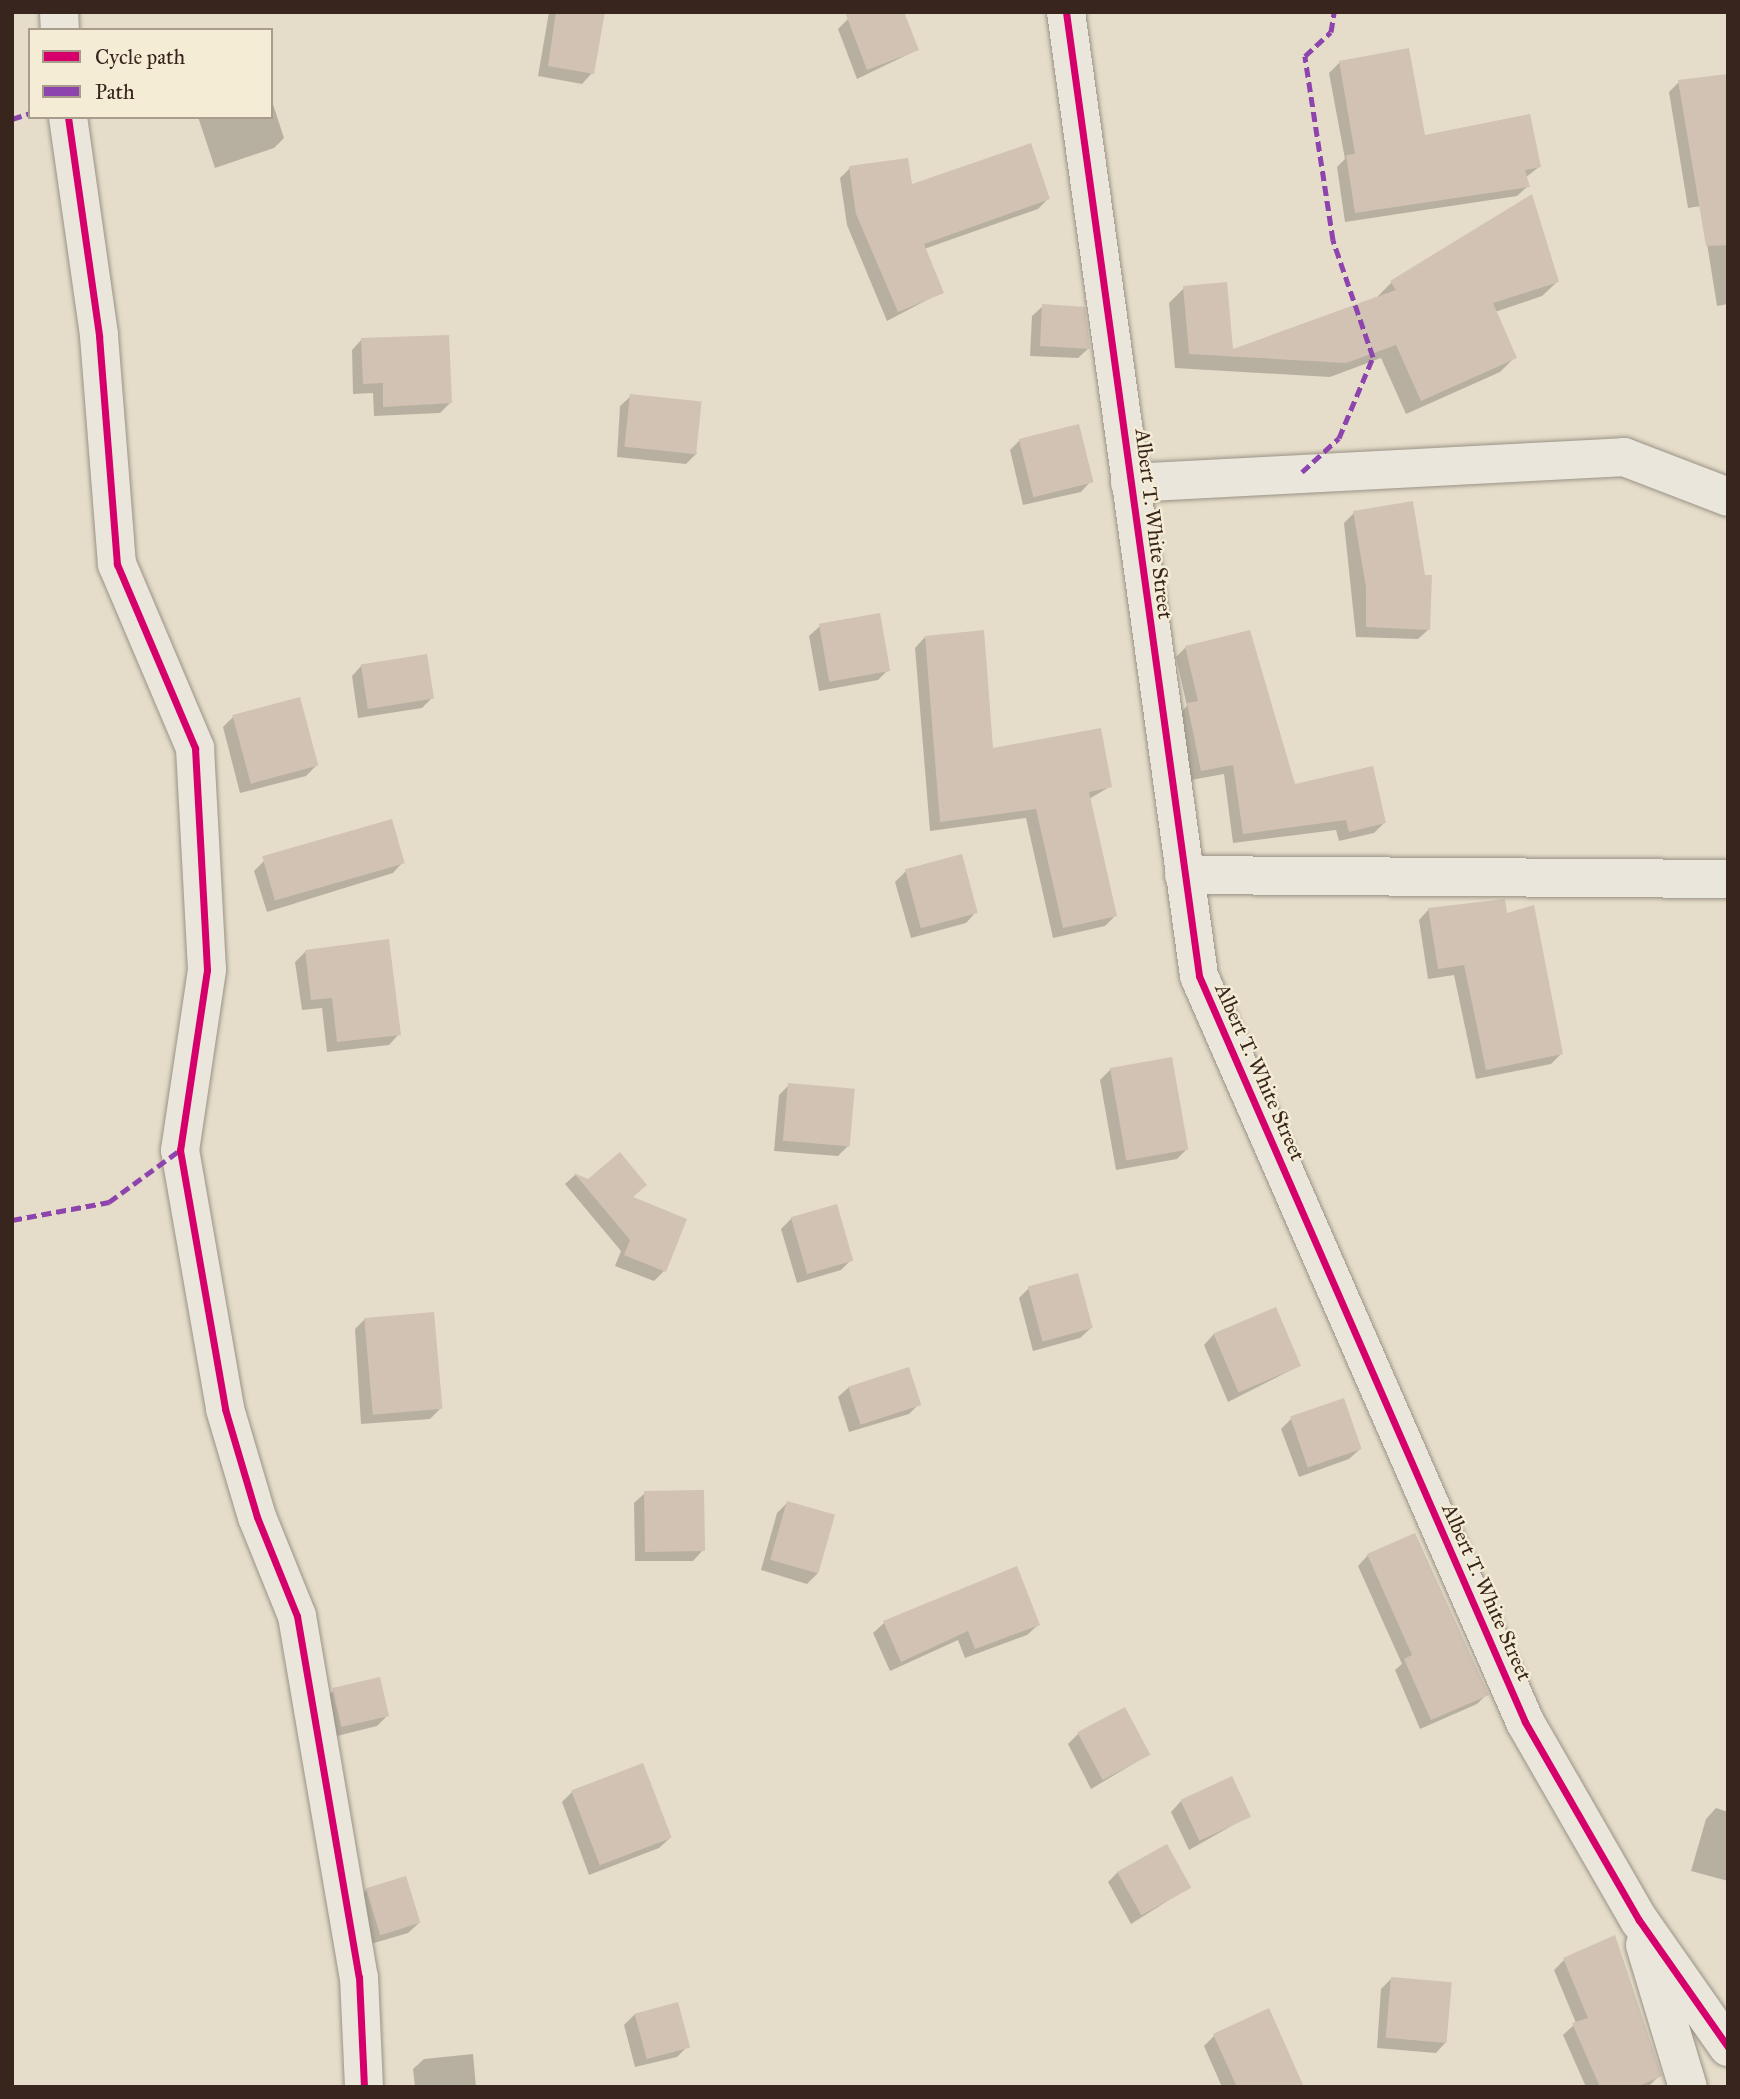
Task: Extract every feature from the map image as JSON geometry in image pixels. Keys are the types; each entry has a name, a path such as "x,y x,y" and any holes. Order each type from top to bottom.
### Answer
{"street":[{"name":"Albert T. White Street","path":"1066,12 1199,976 1525,1723 1639,1920 1728,2048"},
{"path":"68,119 99,336 117,564 195,747 207,970 180,1150 225,1409 257,1517 297,1616 359,1977 364,2087"},
{"path":"1130,483 1624,457 1728,497"},
{"path":"1184,875 1728,879"},
{"path":"1639,1920 1688,2087"}],"building":[{"path":"556,12 605,12 594,74 548,66"},
{"path":"845,12 904,12 919,50 867,70"},
{"path":"1409,48 1425,135 1530,114 1541,167 1525,170 1530,187 1355,213 1346,155 1355,154 1339,61"},
{"path":"1728,74 1728,245 1706,246 1678,80"},
{"path":"1031,143 1050,199 924,244 944,293 898,312 856,214 849,166 908,158 912,184"},
{"path":"1532,194 1559,282 1493,303 1517,358 1421,401 1396,345 1346,363 1189,354 1183,286 1227,282 1233,349 1396,290 1390,281"},
{"path":"1042,304 1085,307 1090,349 1040,346"},
{"path":"449,335 452,403 383,407 383,383 363,384 361,338"},
{"path":"630,394 702,402 696,454 624,447"},
{"path":"1079,424 1094,482 1033,497 1019,439"},
{"path":"1413,501 1425,575 1432,575 1430,630 1366,627 1366,587 1353,511"},
{"path":"880,613 890,671 829,682 819,624"},
{"path":"984,630 993,748 1101,728 1112,787 1089,792 1117,916 1063,928 1036,809 940,822 925,636"},
{"path":"1250,630 1295,784 1373,766 1386,823 1349,832 1346,820 1243,834 1233,765 1201,771 1187,703 1198,701 1185,646"},
{"path":"427,654 434,698 368,709 361,664"},
{"path":"300,697 318,766 251,784 232,715"},
{"path":"392,819 405,863 275,900 262,856"},
{"path":"962,854 978,913 921,928 905,869"},
{"path":"1505,899 1507,913 1534,905 1563,1054 1486,1070 1464,965 1438,969 1428,908"},
{"path":"389,939 401,1035 337,1042 332,998 311,1000 305,950"},
{"path":"1172,1057 1188,1150 1126,1161 1110,1068"},
{"path":"788,1083 855,1089 850,1147 783,1141"},
{"path":"620,1152 647,1185 633,1197 687,1219 666,1272 624,1255 630,1240 574,1173 588,1179"},
{"path":"837,1204 853,1261 807,1274 791,1217"},
{"path":"1078,1273 1093,1328 1043,1342 1028,1286"},
{"path":"1276,1307 1301,1366 1238,1392 1213,1334"},
{"path":"434,1312 442,1409 373,1415 364,1318"},
{"path":"909,1367 921,1405 860,1425 848,1387"},
{"path":"1344,1398 1362,1449 1308,1468 1290,1417"},
{"path":"704,1490 705,1551 645,1552 644,1491"},
{"path":"787,1501 835,1515 818,1573 770,1560"},
{"path":"1415,1533 1489,1695 1431,1720 1404,1659 1412,1655 1367,1554"},
{"path":"1017,1566 1040,1625 975,1649 968,1631 901,1662 883,1621"},
{"path":"380,1677 389,1716 341,1727 332,1688"},
{"path":"1125,1707 1150,1755 1103,1780 1077,1732"},
{"path":"643,1763 672,1838 600,1865 571,1791"},
{"path":"1232,1776 1251,1817 1199,1841 1180,1800"},
{"path":"1167,1844 1191,1888 1141,1915 1117,1872"},
{"path":"406,1876 420,1923 380,1935 366,1888"},
{"path":"1615,1935 1662,2076 1636,2087 1600,2087 1572,2023 1588,2018 1563,1958"},
{"path":"1391,1977 1452,1982 1446,2043 1386,2038"},
{"path":"678,2002 690,2047 647,2059 635,2014"},
{"path":"1269,2008 1304,2087 1237,2087 1213,2034"}],"marked path":[{"path":"1302,472 1339,438 1373,357 1333,240 1305,56 1331,32 1334,12"},
{"path":"12,119 28,114"},
{"path":"12,1220 109,1202 180,1150"}],"cycle path":[{"path":"1066,12 1199,976 1525,1722 1639,1920 1728,2047"},
{"path":"68,119 99,336 117,564 195,748 207,970 180,1150 225,1409 257,1517 297,1616 359,1977 364,2087"}]}
